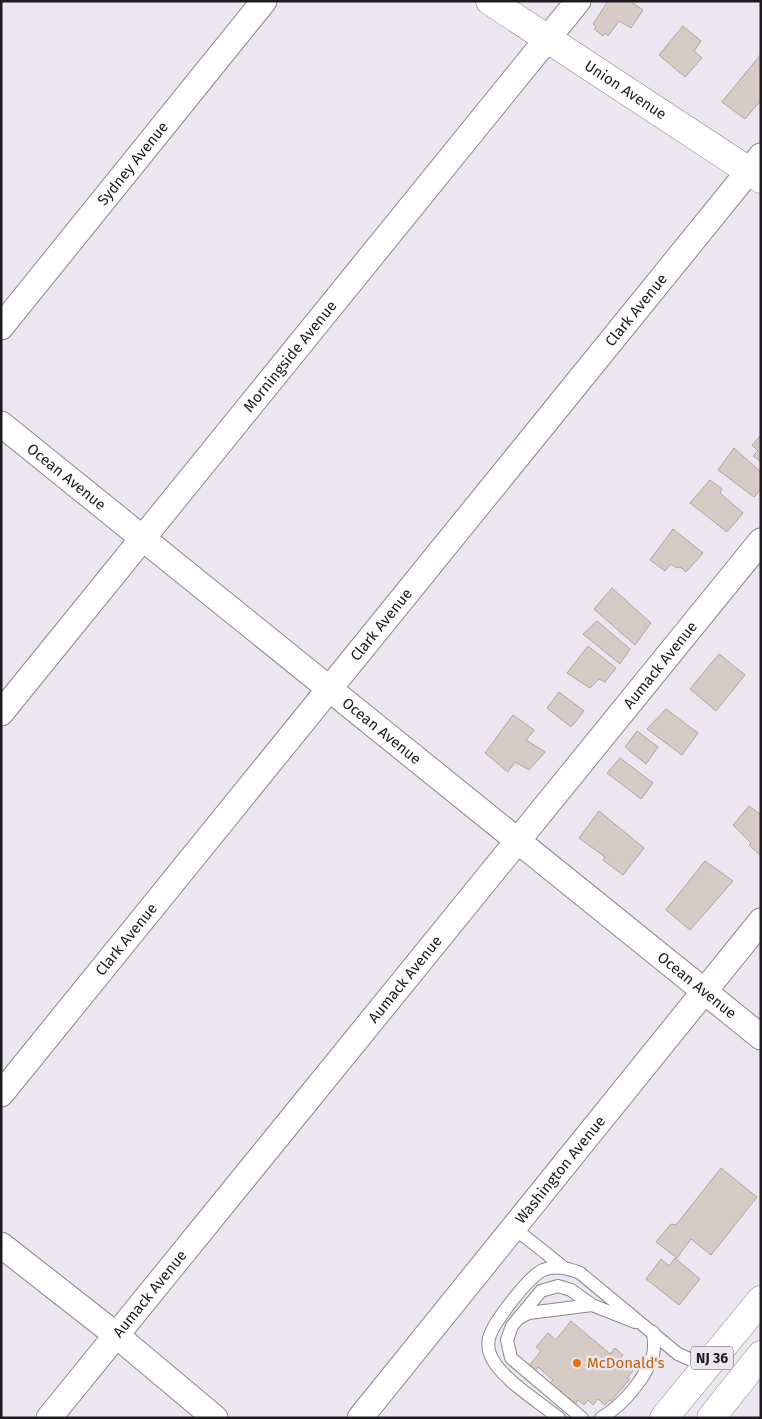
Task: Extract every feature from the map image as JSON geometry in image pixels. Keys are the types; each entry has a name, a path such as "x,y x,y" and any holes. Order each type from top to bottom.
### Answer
{"main road":[{"name":"Union Avenue","path":"490,1 547,39 757,169"},
{"name":"NJ 36","path":"664,1418 761,1300"},
{"name":"NJ 36","path":"711,1418 761,1354"}],"street":[{"name":"Sydney Avenue","path":"1,327 264,1"},
{"name":"Morningside Avenue","path":"1,713 578,1"},
{"name":"Clark Avenue","path":"1,1094 328,689 757,169"},
{"name":"Ocean Avenue","path":"1,424 761,1038"},
{"name":"Aumack Avenue","path":"49,1418 516,840 761,541"},
{"name":"Washington Avenue","path":"360,1418 761,921"},
{"path":"1,1244 116,1335 215,1418"}],"lane":[{"path":"513,1228 563,1267 580,1273 686,1358 694,1361 716,1353"},
{"path":"559,1418 504,1375 495,1364 489,1352 488,1339 495,1326 530,1281 542,1271 563,1267"},
{"path":"582,1418 511,1358 507,1347 508,1333 518,1318 542,1291 554,1286 566,1288 592,1305 650,1330"},
{"path":"518,1318 529,1313 592,1305"},
{"path":"601,1418 621,1402 645,1372 653,1353 650,1330"}],"building":[{"path":"608,1 630,1 643,10 631,28 619,21 608,36 606,33 603,36 594,29 596,27 593,24"},
{"path":"683,26 701,41 694,51 702,58 685,77 659,55"},
{"path":"761,54 761,100 745,119 722,102"},
{"path":"761,435 761,462 753,456 758,451 752,445"},
{"path":"734,448 761,472 761,489 754,497 718,470"},
{"path":"710,480 722,489 720,493 743,513 727,532 690,503"},
{"path":"673,529 703,553 686,572 680,567 677,568 671,564 665,571 650,560"},
{"path":"612,588 651,623 635,645 594,609"},
{"path":"597,621 630,649 620,664 583,634"},
{"path":"588,646 616,668 605,682 599,679 590,688 567,673"},
{"path":"719,654 745,675 716,711 690,689"},
{"path":"559,692 584,711 571,727 547,708"},
{"path":"666,709 698,733 682,755 647,729"},
{"path":"513,715 534,730 526,740 545,752 529,770 515,762 508,772 485,753"},
{"path":"637,731 658,747 646,764 625,747"},
{"path":"620,758 653,783 641,799 607,773"},
{"path":"749,806 761,815 761,856 749,845 751,843 733,825"},
{"path":"599,811 644,848 623,875 603,860 605,857 579,838"},
{"path":"705,861 733,881 690,930 666,910"},
{"path":"721,1168 757,1197 711,1255 691,1239 677,1258 656,1242 671,1224 676,1225"},
{"path":"675,1258 700,1279 679,1305 646,1279 661,1259 669,1266"},
{"name":"McDonald's","path":"571,1321 610,1354 615,1348 623,1355 619,1360 633,1371 627,1378 630,1379 611,1401 609,1400 605,1405 598,1399 593,1405 588,1400 584,1405 578,1400 575,1405 549,1384 553,1380 538,1367 534,1372 528,1367 541,1351 536,1347 548,1333 556,1340"}],"place":[{"name":"McDonald's","path":"577,1363"}]}
